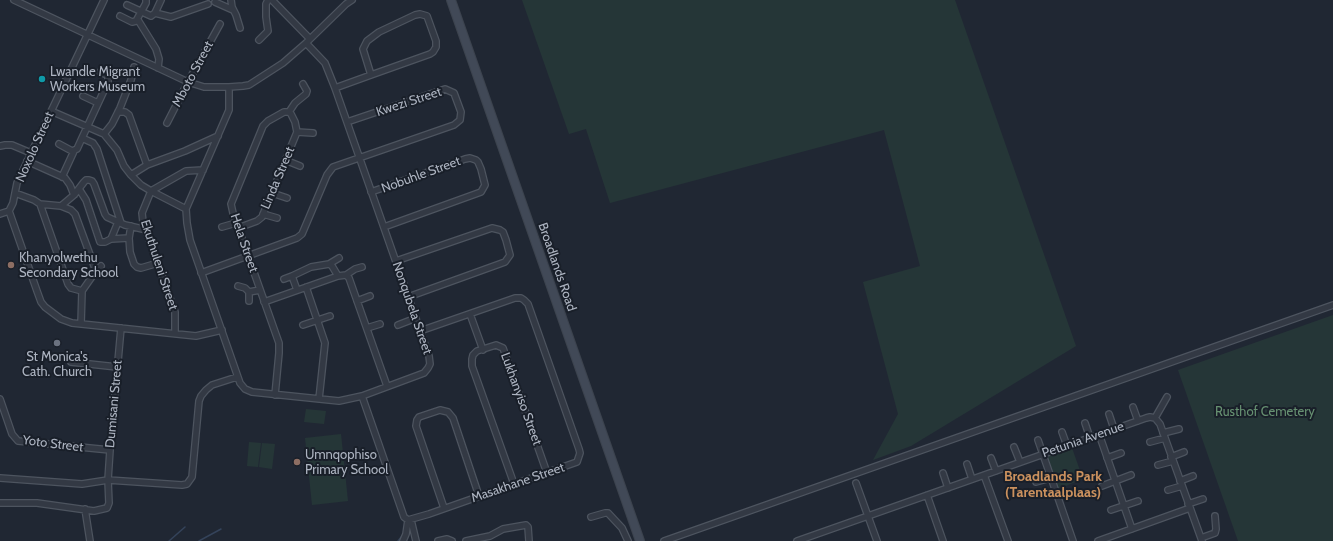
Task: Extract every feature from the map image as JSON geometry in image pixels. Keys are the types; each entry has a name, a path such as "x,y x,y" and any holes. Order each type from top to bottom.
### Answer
{"main road":[{"name":"Broadlands Road","path":"451,0 639,539"}],"street":[{"path":"14,0 188,82 204,87 249,85 283,63 352,0"},
{"name":"Noxolo Street","path":"9,211 13,204 17,183 104,0"},
{"path":"120,16 135,22 138,20 142,12 146,0"},
{"path":"127,5 151,16 156,13 161,0"},
{"path":"231,0 240,28"},
{"path":"259,40 268,32 266,4 268,0"},
{"name":"Nonqubela Street","path":"229,87 229,110 186,209 188,232 240,383 245,389 252,392 339,401 362,396 420,375 428,368 430,364 429,356 328,69 308,41 272,0"},
{"path":"215,2 233,10"},
{"path":"156,13 171,17 208,4"},
{"path":"335,88 430,54 435,50 437,45 427,16 420,14 415,15 379,32 367,41 363,49 371,75"},
{"path":"138,20 156,49 159,58 158,68"},
{"name":"Mboto Street","path":"167,124 220,24"},
{"path":"104,134 112,124 118,112 129,86 134,67"},
{"path":"62,177 74,151 90,128 98,103 109,79 107,75 100,72"},
{"path":"290,113 295,103 306,94 307,91 303,84"},
{"name":"Kwezi Street","path":"201,273 294,240 300,236 330,170 336,165 454,125 460,120 461,112 454,93 446,89 347,122"},
{"path":"83,96 98,103"},
{"path":"51,111 104,134 117,150 124,166 141,185 186,209"},
{"path":"118,112 125,112 129,115 147,164"},
{"name":"Hela Street","path":"275,395 279,343 231,208 232,201 263,126 268,121 284,112 290,113"},
{"name":"Linda Street","path":"222,228 257,221 263,214 297,132 295,122 290,113"},
{"path":"297,132 313,133"},
{"path":"131,175 147,164 185,151 218,136"},
{"path":"82,138 93,143 97,149 119,223 111,239"},
{"path":"59,144 74,151"},
{"path":"0,146 12,145 31,153"},
{"name":"Nobuhle Street","path":"371,192 465,158 476,160 481,169 485,184 481,192 384,227"},
{"path":"285,160 300,166"},
{"path":"27,161 62,177 69,182 74,195"},
{"path":"150,191 186,172 203,170"},
{"path":"62,206 80,189 86,180 92,181 105,214 110,219 119,223 147,230"},
{"path":"80,189 86,200 100,242 105,242 111,239 129,238"},
{"name":"Ekuthuleni Street","path":"150,191 142,213 143,222 175,312 176,333"},
{"path":"15,193 34,200 40,204 62,206 71,210 75,214 96,271"},
{"path":"272,193 287,198"},
{"path":"40,204 69,286 73,290 82,291"},
{"path":"0,214 9,211 45,308 66,322 196,336 222,330"},
{"path":"263,214 277,218"},
{"path":"130,226 130,252 135,266 141,268 158,263"},
{"path":"396,261 492,228 503,232 506,240 510,255 505,262 408,297"},
{"path":"284,278 311,267 329,264 339,258"},
{"path":"329,264 338,276"},
{"path":"80,324 82,291 101,266"},
{"path":"348,277 355,269 362,267"},
{"path":"292,276 297,290"},
{"path":"264,302 338,276 348,277"},
{"path":"348,277 387,386"},
{"path":"238,286 244,288 248,292 249,301"},
{"path":"306,287 318,320 325,346 319,399"},
{"path":"248,292 260,290"},
{"path":"357,301 370,296"},
{"name":"Masakhane Street","path":"410,520 577,462 580,454 528,304 524,300 521,298 515,298 420,332"},
{"path":"664,541 1333,305"},
{"path":"470,314 483,350"},
{"path":"303,325 330,316"},
{"path":"398,325 416,318"},
{"path":"367,328 380,324"},
{"name":"Dumisani Street","path":"85,509 94,511 107,508 109,503 108,480 110,450 121,328"},
{"name":"Lukhanyiso Street","path":"514,484 472,366 473,355 477,351 496,346 503,348 506,352 547,473"},
{"path":"71,362 117,367"},
{"path":"0,478 82,484 108,480 182,485 189,483 192,477 199,401 201,396 212,385 237,376"},
{"path":"362,396 404,517 410,520 416,541"},
{"path":"1167,397 1155,418 1160,424 1201,540 1215,533 1215,516"},
{"name":"Yoto Street","path":"0,399 12,434 18,441 110,450"},
{"path":"1133,407 1138,421"},
{"path":"444,508 416,426 419,417 442,410 448,412 452,418 479,496"},
{"path":"1109,414 1114,429"},
{"name":"Petunia Avenue","path":"797,541 810,539 868,516 1099,434 1146,418 1155,418"},
{"path":"1085,423 1090,438"},
{"path":"1150,442 1179,428"},
{"path":"1062,432 1067,446"},
{"path":"1099,434 1132,529"},
{"path":"1038,440 1073,541"},
{"path":"1014,447 1020,462"},
{"path":"1158,466 1184,452"},
{"path":"1107,458 1121,453"},
{"path":"991,458 996,471"},
{"path":"967,464 972,479"},
{"path":"943,473 948,488"},
{"path":"984,475 1008,541"},
{"path":"1102,486 1131,475"},
{"path":"1168,490 1193,476"},
{"path":"1036,482 1051,478"},
{"path":"856,483 877,541"},
{"path":"927,495 943,541"},
{"path":"1098,541 1132,529 1203,499"},
{"path":"1111,510 1138,501"},
{"path":"0,503 37,504 85,509 90,541"},
{"path":"591,517 605,513 609,514 622,528 628,541 639,539"},
{"path":"403,541 410,520"},
{"path":"466,541 490,536 503,528 524,525 527,525 528,527 529,541"},
{"path":"438,541 445,539 452,541"}],"green space":[{"path":"522,0 955,0 1076,346 911,446 873,460 898,414 863,282 920,266 884,130 610,203 586,129 569,134"},
{"name":"Rusthof Cemetery","path":"1333,315 1333,541 1238,541 1178,370"},
{"path":"306,409 326,411 324,424 304,422"},
{"path":"341,434 348,501 312,505 305,438"},
{"path":"249,442 261,443 258,467 247,466"},
{"path":"262,443 275,444 272,469 259,467"},
{"path":"1072,448 1083,479 1058,489 1047,460 1049,456"}],"waterway":[{"path":"169,541 185,527"},
{"path":"199,541 221,529"},
{"path":"398,541 402,536"}],"place":[{"name":"Lwandle Migrant Workers Museum","path":"42,79"},
{"name":"Khanyolwethu Secondary School","path":"11,265"},
{"name":"St Monica's Cath. Church","path":"57,343"},
{"name":"Umnqophiso Primary School","path":"297,462"}],"district":[{"name":"Broadlands Park (Tarentaalplaas)","path":"1053,486"}]}
